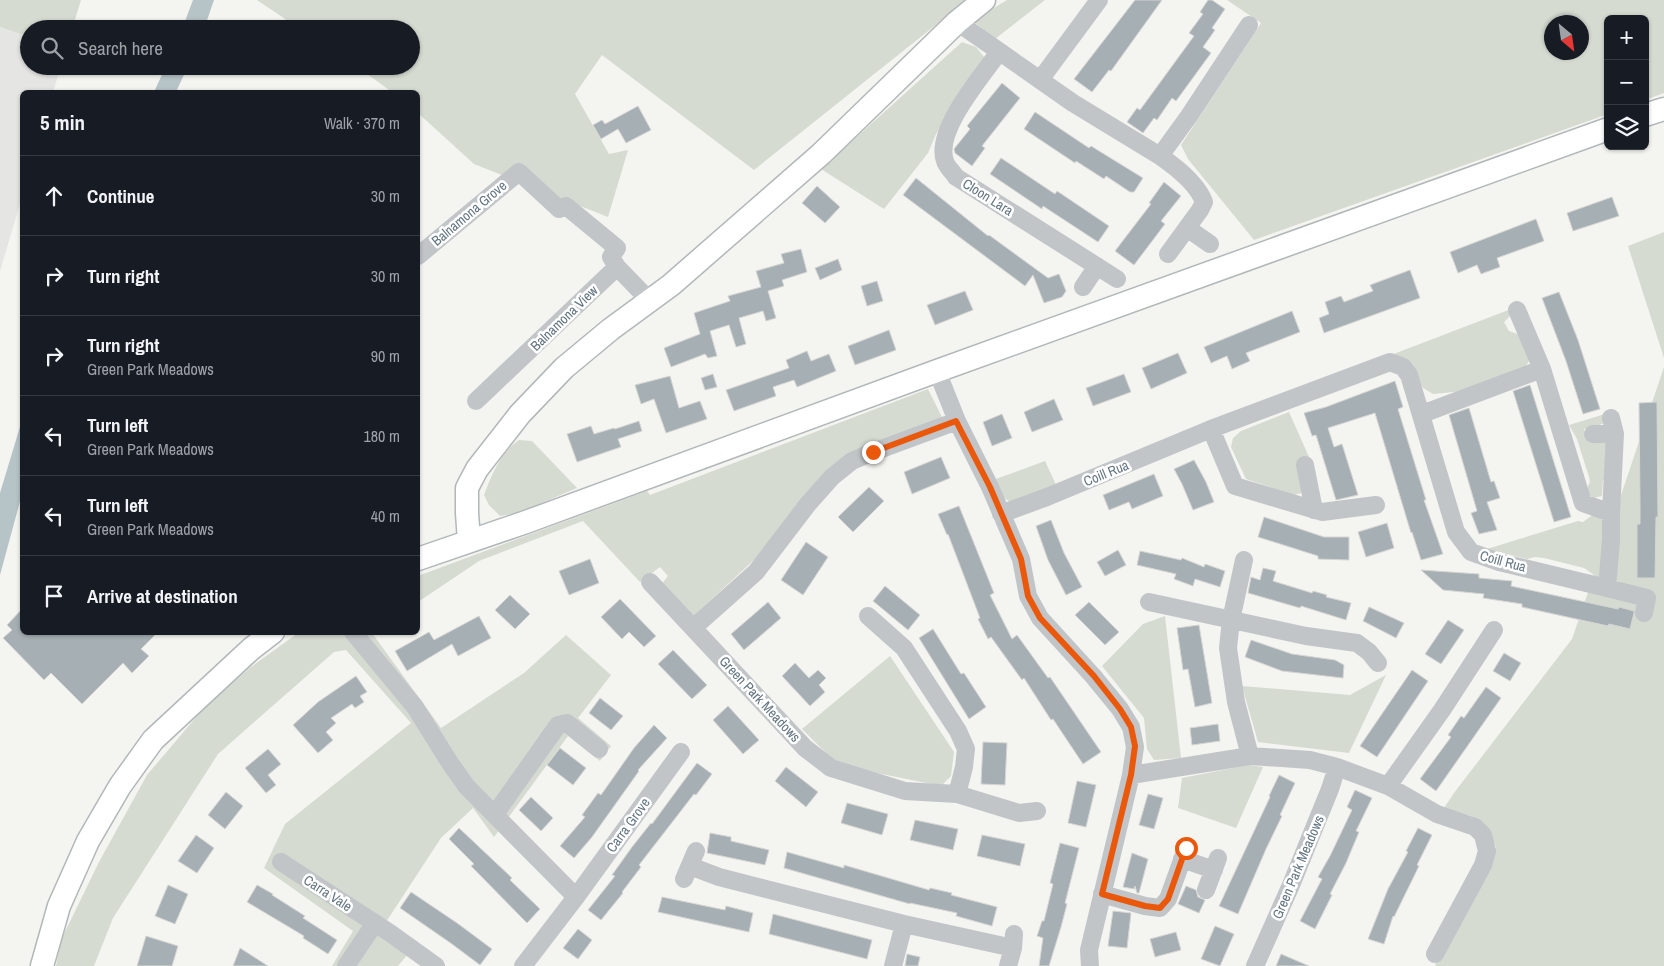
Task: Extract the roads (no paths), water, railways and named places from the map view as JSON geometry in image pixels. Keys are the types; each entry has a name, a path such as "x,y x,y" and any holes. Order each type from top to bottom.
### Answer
{"main road":[{"path":"469,541 467,488 477,469 520,414 564,368 671,285 821,154 957,22 984,0"},
{"path":"1649,114 1664,109"},
{"path":"420,558 535,519 937,371 1604,130"},
{"path":"42,966 59,906 88,841 120,786 153,740 251,649 269,635"}],"street":[{"path":"1040,80 1099,0"},
{"path":"957,22 1073,103 1172,164 1200,192 1204,202 1168,254"},
{"path":"1160,156 1189,116 1249,25"},
{"name":"Cloon Lara","path":"999,52 951,120 944,138 944,161 956,177 1117,279"},
{"name":"Balnamona Grove","path":"420,254 518,172 559,209 566,206 617,248 611,256 617,267"},
{"path":"1187,228 1210,244"},
{"path":"1083,287 1096,266"},
{"path":"617,267 650,301"},
{"name":"Balnamona View","path":"476,401 617,267"},
{"path":"1516,319 1542,369 1583,504 1611,513"},
{"name":"Coill Rua","path":"1000,514 1211,429 1390,362 1403,368 1408,375 1422,414 1456,532 1471,552 1499,562 1647,598 1644,613"},
{"path":"1422,414 1542,369"},
{"path":"937,371 956,421 990,487 1021,559 1028,596 1040,618 1094,676 1120,709 1131,727 1135,746 1131,775 1089,950 1090,966"},
{"path":"693,628 756,572 808,504 832,477 852,461 956,421"},
{"path":"1593,434 1613,426 1611,540 1607,588"},
{"path":"1211,429 1235,486 1322,512 1376,505"},
{"path":"1305,465 1314,510"},
{"path":"1244,560 1231,620 1228,648 1236,702 1250,756"},
{"name":"Green Park Meadows","path":"650,582 805,748 831,768 905,791 957,794 1019,812 1037,811"},
{"path":"1149,602 1306,636 1357,643 1369,652 1378,663"},
{"path":"868,616 904,648 958,731 966,749 964,767 957,794"},
{"path":"1388,786 1447,702 1494,630"},
{"path":"355,635 414,707 467,787 576,898 523,966"},
{"path":"495,814 558,725 567,723 599,749"},
{"name":"Carra Grove","path":"576,898 681,752"},
{"path":"1131,775 1250,756 1310,760 1337,767 1388,786 1437,814 1475,827 1483,835 1487,851 1483,865 1435,954"},
{"name":"Green Park Meadows","path":"1255,966 1327,798 1337,767"},
{"path":"1102,894 1145,906 1160,908 1168,899 1184,854 1216,864 1206,890"},
{"name":"Carra Vale","path":"281,862 436,966"},
{"path":"690,865 719,878 904,924 1014,941 1008,966"},
{"path":"346,966 374,923"},
{"path":"893,966 904,924"}]}
